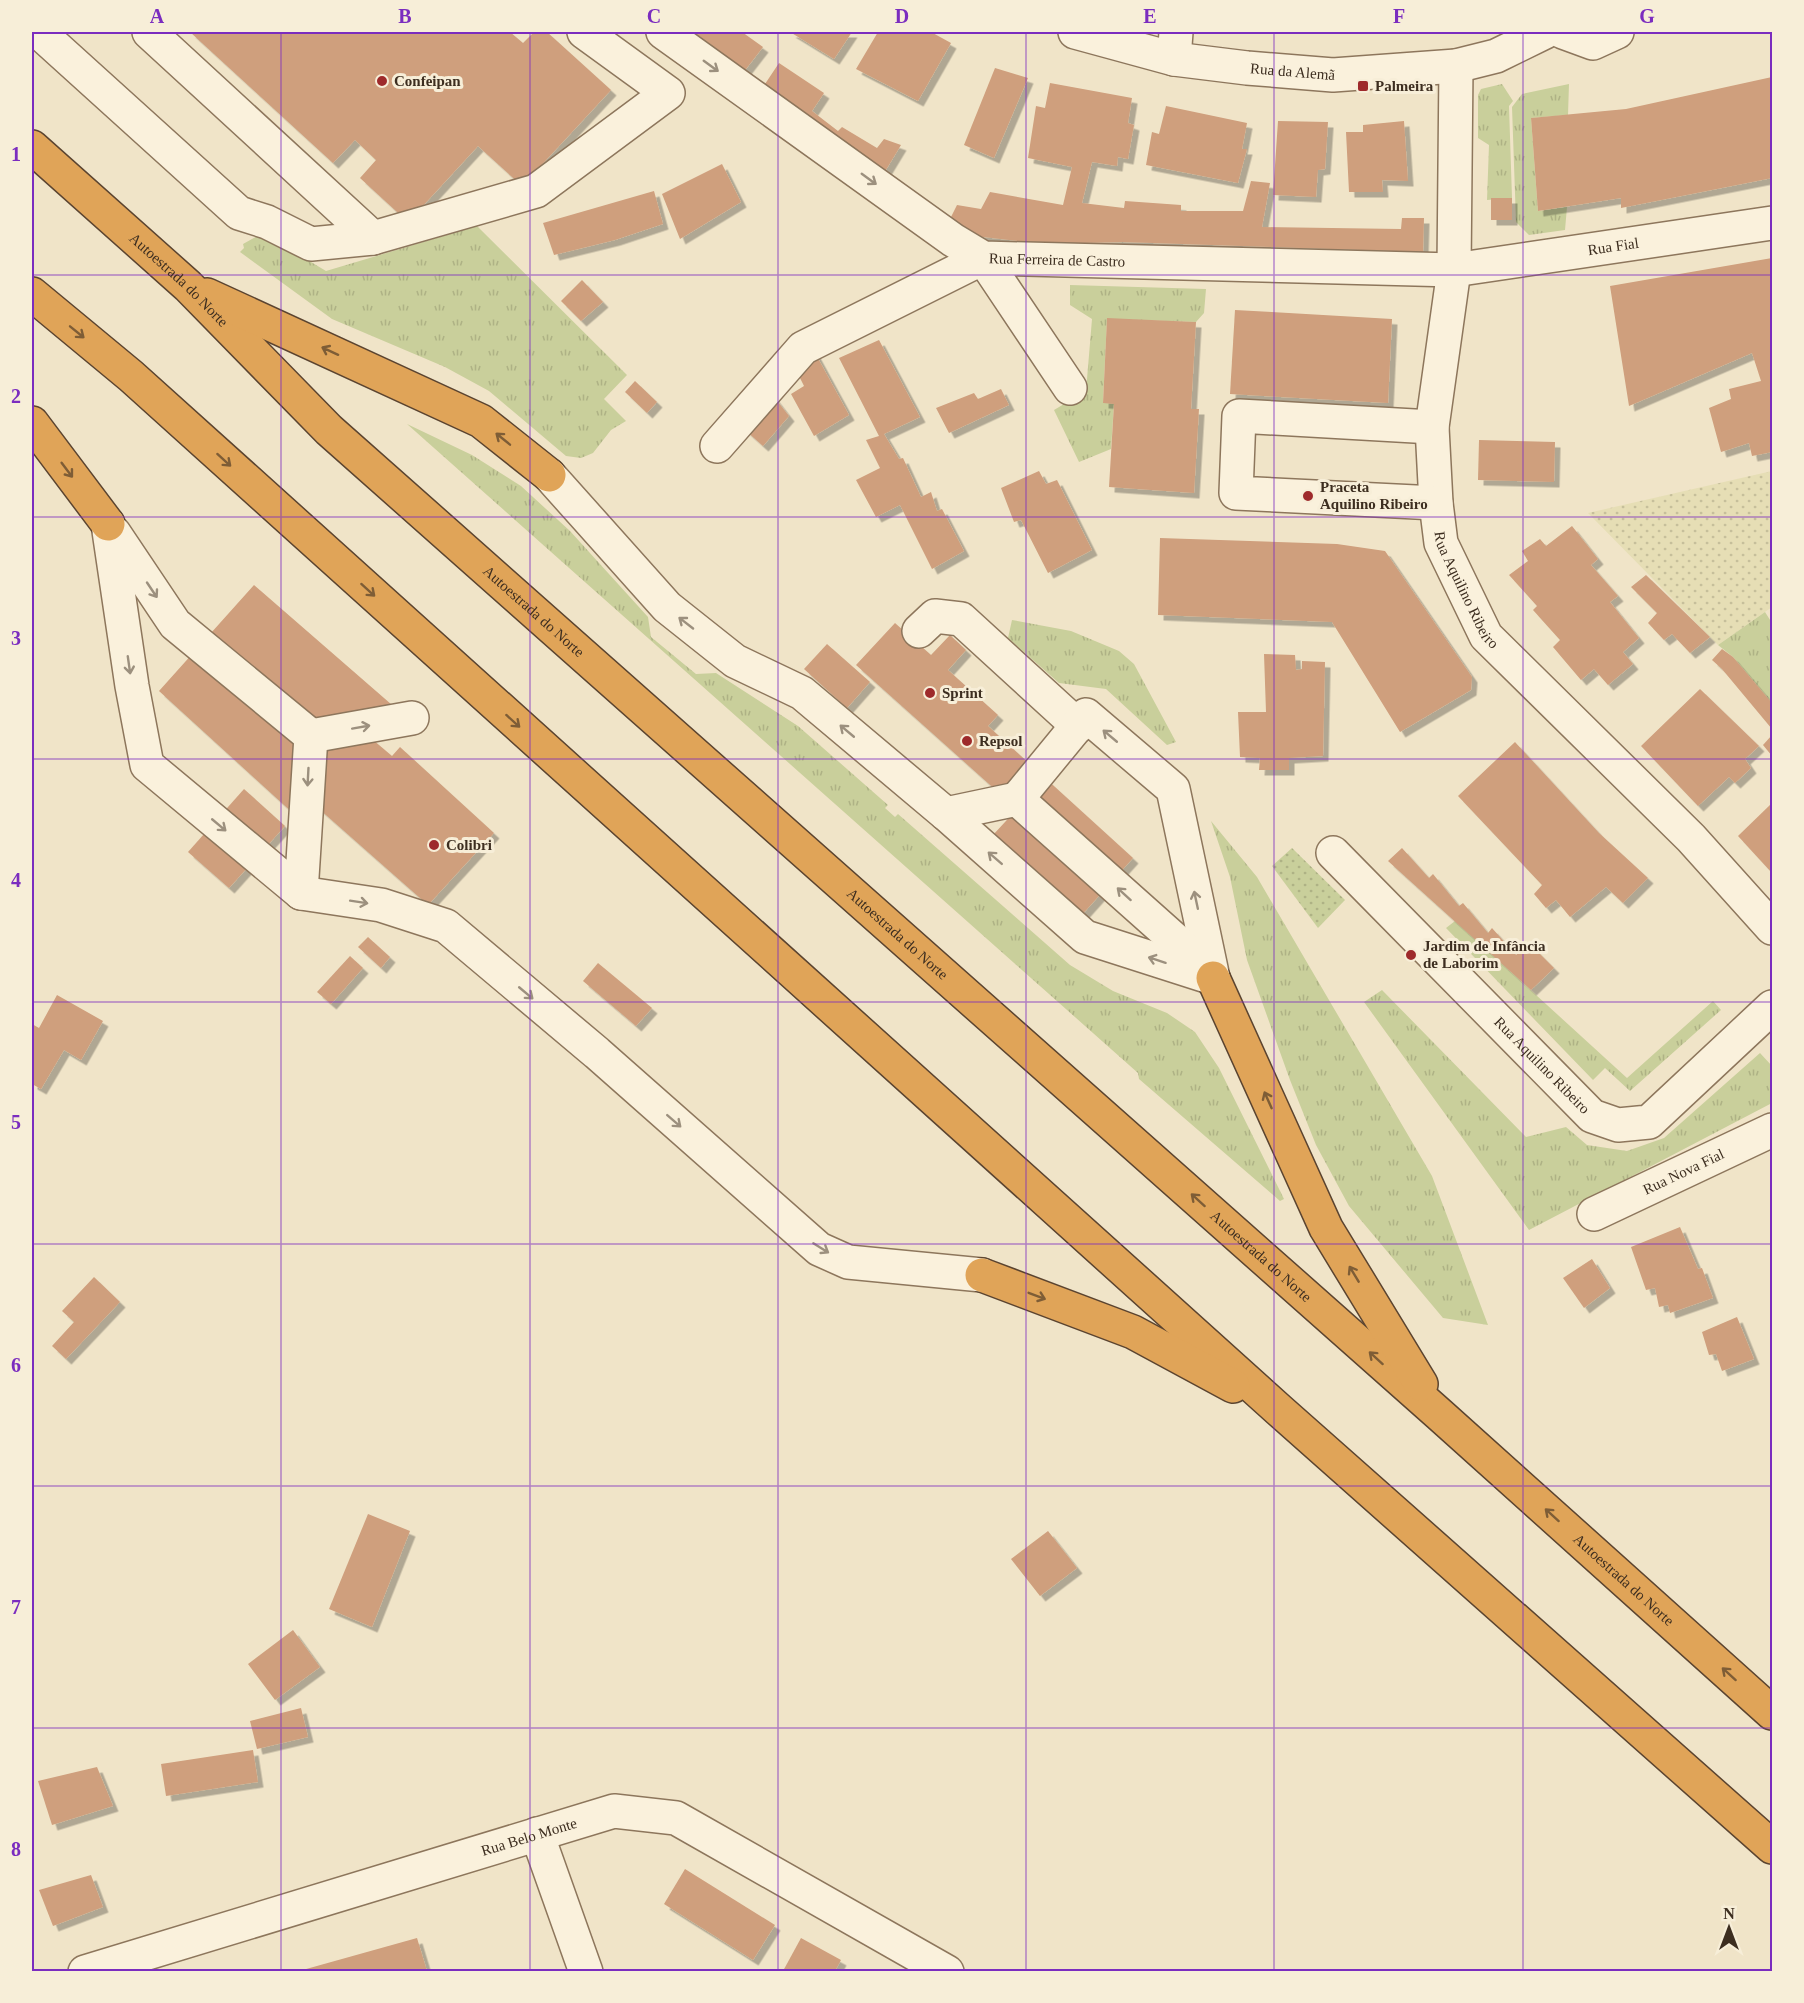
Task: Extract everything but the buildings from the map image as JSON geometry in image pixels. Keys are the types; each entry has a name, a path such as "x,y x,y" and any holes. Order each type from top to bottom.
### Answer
{"highway":[{"name":"Autoestrada do Norte","path":"32,147 188,286 329,430 1773,1713"},
{"path":"188,286 481,421 549,475"},
{"path":"32,294 131,376 1279,1410 1773,1847"},
{"path":"32,423 108,524"},
{"path":"1213,978 1326,1228 1439,1414"},
{"path":"982,1275 1133,1332 1279,1410"}],"street":[{"path":"39,32 239,213 267,222 311,243 373,238 536,191 669,93 584,32"},
{"path":"149,32 373,238"},
{"name":"Rua Ferreira de Castro","path":"663,32 953,240 983,258 1454,270"},
{"name":"Rua da Alemã","path":"1075,32 1175,45 1247,68 1333,75 1456,66 1496,56 1545,32"},
{"path":"1563,32 1593,43 1617,32"},
{"name":"Rua Aquilino Ribeiro","path":"1456,66 1454,270 1432,427 1436,503 1441,543 1486,636 1691,838 1773,928"},
{"name":"Rua Fial","path":"1454,270 1773,223"},
{"path":"717,446 803,348 983,258 1070,388"},
{"path":"1432,427 1239,417 1236,493 1436,503"},
{"path":"549,475 667,607 735,661 802,693 946,814 1085,937 1213,978"},
{"path":"108,524 175,624 310,736 412,718"},
{"path":"108,524 132,686 147,765 301,893 381,905 446,927 597,1053 819,1249 848,1262 982,1275"},
{"path":"919,631 935,616 961,619 1078,726"},
{"path":"946,814 1017,799 1086,716 1173,789 1213,978"},
{"path":"301,893 310,736"},
{"path":"1017,799 1182,946 1213,978"},
{"name":"Rua Aquilino Ribeiro","path":"1334,853 1592,1116 1618,1125 1649,1122 1773,1007"},
{"name":"Rua Nova Fial","path":"1594,1214 1773,1130"},
{"name":"Rua Belo Monte","path":"85,1971 614,1811 676,1818 947,1971"},
{"path":"537,1834 586,1971"}],"shaded area":[{"path":"1772,471 1772,607 1718,645 1588,513"}],"green space":[{"path":"1502,84 1513,101 1509,106 1512,198 1487,200 1489,145 1478,138 1478,95 1481,89"},
{"path":"1569,84 1568,115 1531,118 1538,211 1567,207 1565,230 1529,235 1516,222 1512,107 1522,94"},
{"path":"477,226 627,375 604,399 626,421 611,430 593,453 581,458 566,456 489,391 445,367 332,319 240,252 244,248 243,244 263,233 326,271"},
{"path":"1070,285 1206,289 1204,313 1196,322 1107,319 1103,402 1114,404 1111,449 1079,462 1054,410 1086,391 1092,319 1070,305"},
{"path":"407,424 472,455 521,486 570,531 648,617 651,637 696,674 716,673 798,726 888,805 885,808 895,817 898,814 1070,965 1113,991 1167,1013 1195,1032 1219,1068 1284,1199 1280,1201 1139,1079 1138,1073"},
{"path":"1765,612 1772,623 1772,703 1733,657 1718,645"},
{"path":"1012,620 1071,631 1119,651 1134,664 1176,742 1167,745 1106,689 1059,683 1008,638"},
{"path":"1211,821 1257,877 1432,1176 1488,1325 1443,1318 1349,1206 1316,1145 1290,1080 1247,960 1230,877"},
{"path":"1292,848 1345,900 1318,928 1272,866"},
{"path":"1455,921 1627,1078 1713,1001 1721,1010 1630,1091 1605,1068 1593,1080 1446,928"},
{"path":"1382,990 1526,1137 1566,1127 1587,1145 1627,1151 1664,1138 1760,1053 1772,1066 1772,1103 1529,1230 1364,1002"}],"place":[{"name":"Confeipan","path":"382,81"},
{"name":"Palmeira","path":"1363,86"},
{"name":"Praceta Aquilino Ribeiro","path":"1308,496"},
{"name":"Sprint","path":"930,693"},
{"name":"Repsol","path":"967,741"},
{"name":"Colibri","path":"434,845"},
{"name":"Jardim de Infância de Laborim","path":"1411,955"}]}
